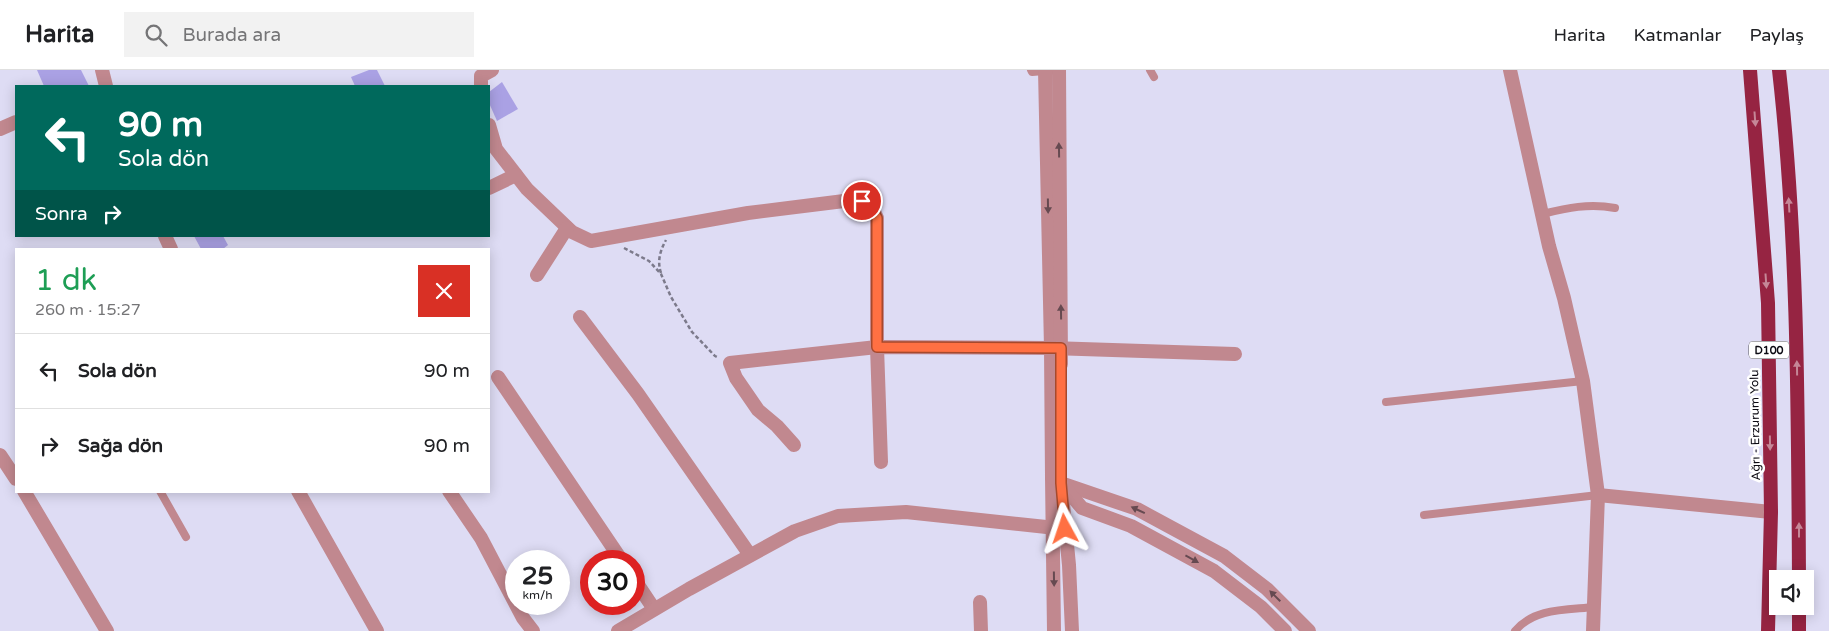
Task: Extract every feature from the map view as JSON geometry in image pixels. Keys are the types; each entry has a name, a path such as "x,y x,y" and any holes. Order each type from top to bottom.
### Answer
{"highway":[{"name":"Ağrı - Erzurum Yolu","path":"1750,70 1768,303 1772,512 1768,631"},
{"name":"D100","path":"1779,70 1784,108 1796,317 1799,570"},
{"path":"1799,615 1799,631"}],"street":[{"path":"481,85 481,76 492,70"},
{"path":"1052,70 1059,528 1054,631"},
{"path":"1510,70 1542,214 1583,381 1598,495 1593,631"},
{"path":"0,129 15,122"},
{"path":"490,128 496,149 527,189 567,228 591,241 748,213 852,200 869,204 877,218 877,347 881,462"},
{"path":"490,187 516,174"},
{"path":"537,275 567,228"},
{"path":"580,317 638,394 750,555"},
{"path":"794,445 778,426 758,410 736,378 730,363 877,347 1056,348 1235,354"},
{"path":"498,378 615,550"},
{"path":"0,455 10,470"},
{"path":"1057,480 1082,508 1131,526 1214,571 1261,607 1285,631"},
{"path":"1057,480 1137,509 1224,556 1267,589 1309,631"},
{"path":"25,493 107,631"},
{"path":"299,493 377,631"},
{"path":"450,493 481,538 523,618 534,631"},
{"path":"1598,495 1772,512"},
{"path":"618,631 795,531 838,516 906,512 1059,528"},
{"path":"1059,528 1069,565 1072,631"},
{"path":"645,596 654,609"},
{"path":"980,602 980,631"}],"lane":[{"path":"1030,70 1032,72 1052,70"},
{"path":"1542,214 1582,205 1615,208"},
{"path":"1386,402 1583,381"},
{"path":"161,493 186,537"},
{"path":"1424,515 1598,495"},
{"path":"1515,631 1525,621 1538,614 1594,607"}],"path":[{"path":"683,225 665,242 658,265 661,274 671,297 692,332 715,356 730,363"},
{"path":"607,238 649,261 661,274"}],"building":[{"path":"37,70 81,70 88,85 44,85"},
{"path":"369,70 377,70 384,85 355,85 351,77"},
{"path":"502,82 518,109 497,121 490,105 490,91"},
{"path":"195,237 224,237 228,245 224,248 200,248"}],"route":[{"path":"862,201 869,204 877,218 877,347 1061,348 1061,483 1065,529"}]}
